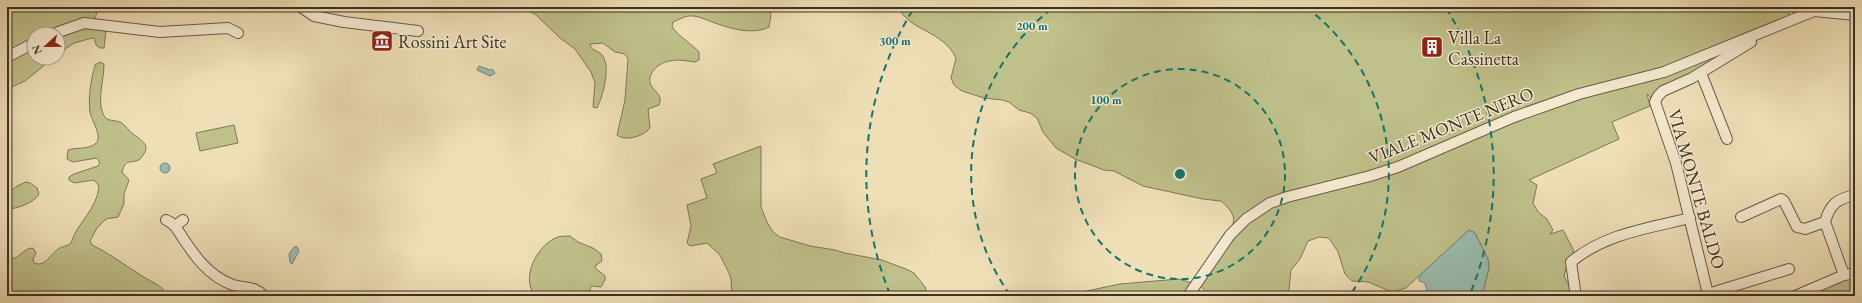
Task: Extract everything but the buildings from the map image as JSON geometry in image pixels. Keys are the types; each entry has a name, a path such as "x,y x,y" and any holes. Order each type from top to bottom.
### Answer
{"street":[{"path":"301,7 314,16 394,31 418,31"},
{"path":"1796,7 1814,11 1855,15"},
{"path":"1762,33 1814,11"},
{"path":"66,29 84,23 160,32 228,28 238,33"},
{"name":"VIA MONTE BALDO","path":"1762,33 1701,73 1663,91 1655,102 1676,164 1708,294 1789,269"},
{"name":"VIALE MONTE NERO","path":"1188,296 1230,235 1246,219 1270,203 1398,167 1514,117 1578,94 1664,72 1762,33"},
{"path":"7,57 26,47"},
{"path":"1701,73 1727,139"},
{"path":"1844,275 1825,222 1835,202 1855,195"},
{"path":"1741,216 1780,199 1784,201 1797,228 1805,229 1825,222"},
{"path":"1575,290 1571,262 1583,251 1614,237 1690,218"},
{"path":"166,220 179,224 204,267 232,285 248,286 259,291 264,296"},
{"path":"1795,296 1844,275 1855,273"}],"green space":[{"path":"7,7 99,7 93,23 106,31 104,48 100,48 96,45 94,38 92,38 74,43 66,48 66,26 26,26 26,66 43,66 25,81 7,89"},
{"path":"508,7 612,7 620,11 628,12 643,7 769,7 771,15 769,27 756,31 735,29 695,16 686,16 673,22 673,29 699,52 699,60 695,62 673,60 661,64 654,70 651,74 650,82 652,87 660,96 660,102 659,105 648,109 650,128 639,136 625,138 617,135 625,100 628,59 625,54 615,52 603,43 590,44 593,49 601,54 606,65 602,96 597,108 593,107 595,83 591,72 575,49 560,38 536,15 531,12"},
{"path":"898,7 1786,7 1789,8 1789,18 1665,69 1580,91 1503,118 1444,145 1382,169 1347,177 1349,181 1398,167 1514,117 1579,94 1664,72 1762,33 1755,39 1692,78 1663,91 1655,102 1647,94 1650,106 1612,122 1619,139 1529,180 1537,185 1533,203 1538,212 1547,219 1553,230 1550,234 1563,230 1573,249 1574,255 1568,261 1564,276 1575,296 1482,296 1489,268 1488,259 1475,233 1469,230 1406,288 1392,292 1368,282 1352,281 1345,274 1338,252 1329,238 1319,237 1308,241 1300,259 1291,270 1289,289 1290,296 1211,296 1194,280 1233,224 1234,221 1232,214 1224,203 1221,201 1203,199 1143,186 1114,171 1104,170 1075,159 1056,148 1043,132 1037,118 1030,113 1019,110 1009,102 984,98 962,91 954,85 951,78 956,58 950,49 935,36 910,22"},
{"path":"100,62 104,64 101,96 101,108 103,114 109,120 122,123 144,142 146,148 139,160 126,163 123,168 122,172 129,180 124,194 124,204 118,217 106,219 97,228 90,241 92,245 159,286 169,296 7,296 7,260 15,258 29,248 33,248 36,253 33,259 34,263 38,264 45,262 57,250 71,243 78,228 95,202 99,186 94,180 74,183 69,180 69,177 98,166 100,163 97,158 73,162 67,159 68,150 92,146 97,141 98,133 90,112 89,100 95,65"},
{"path":"234,125 238,143 200,151 196,133"},
{"path":"761,146 761,207 773,232 780,237 810,246 882,260 906,269 914,273 925,287 928,296 732,296 731,279 720,255 707,243 690,246 687,243 691,226 687,205 707,198 701,179 717,173 713,164"},
{"path":"26,182 37,188 39,194 29,203 7,210 7,194 17,186"},
{"path":"570,236 601,254 602,261 596,265 595,268 605,276 605,280 601,287 591,286 590,289 593,296 543,296 532,291 530,284 531,267 539,252 551,241 559,237"},
{"path":"1855,273 1855,296 1795,296"},
{"path":"1179,279 1195,284 1187,296 1063,296 1120,284"}],"water":[{"path":"479,66 490,70 492,69 495,73 490,76 477,70"},
{"path":"163,163 167,163 169,164 169,172 163,173 160,170 160,166"},
{"path":"1469,230 1475,233 1488,259 1489,268 1482,296 1428,296 1425,283 1419,281 1419,276"},
{"path":"294,247 297,247 299,251 292,264 290,262 289,254"}],"place":[{"name":"Rossini Art Site","path":"382,41"},
{"name":"Villa La Cassinetta","path":"1432,47"}]}
